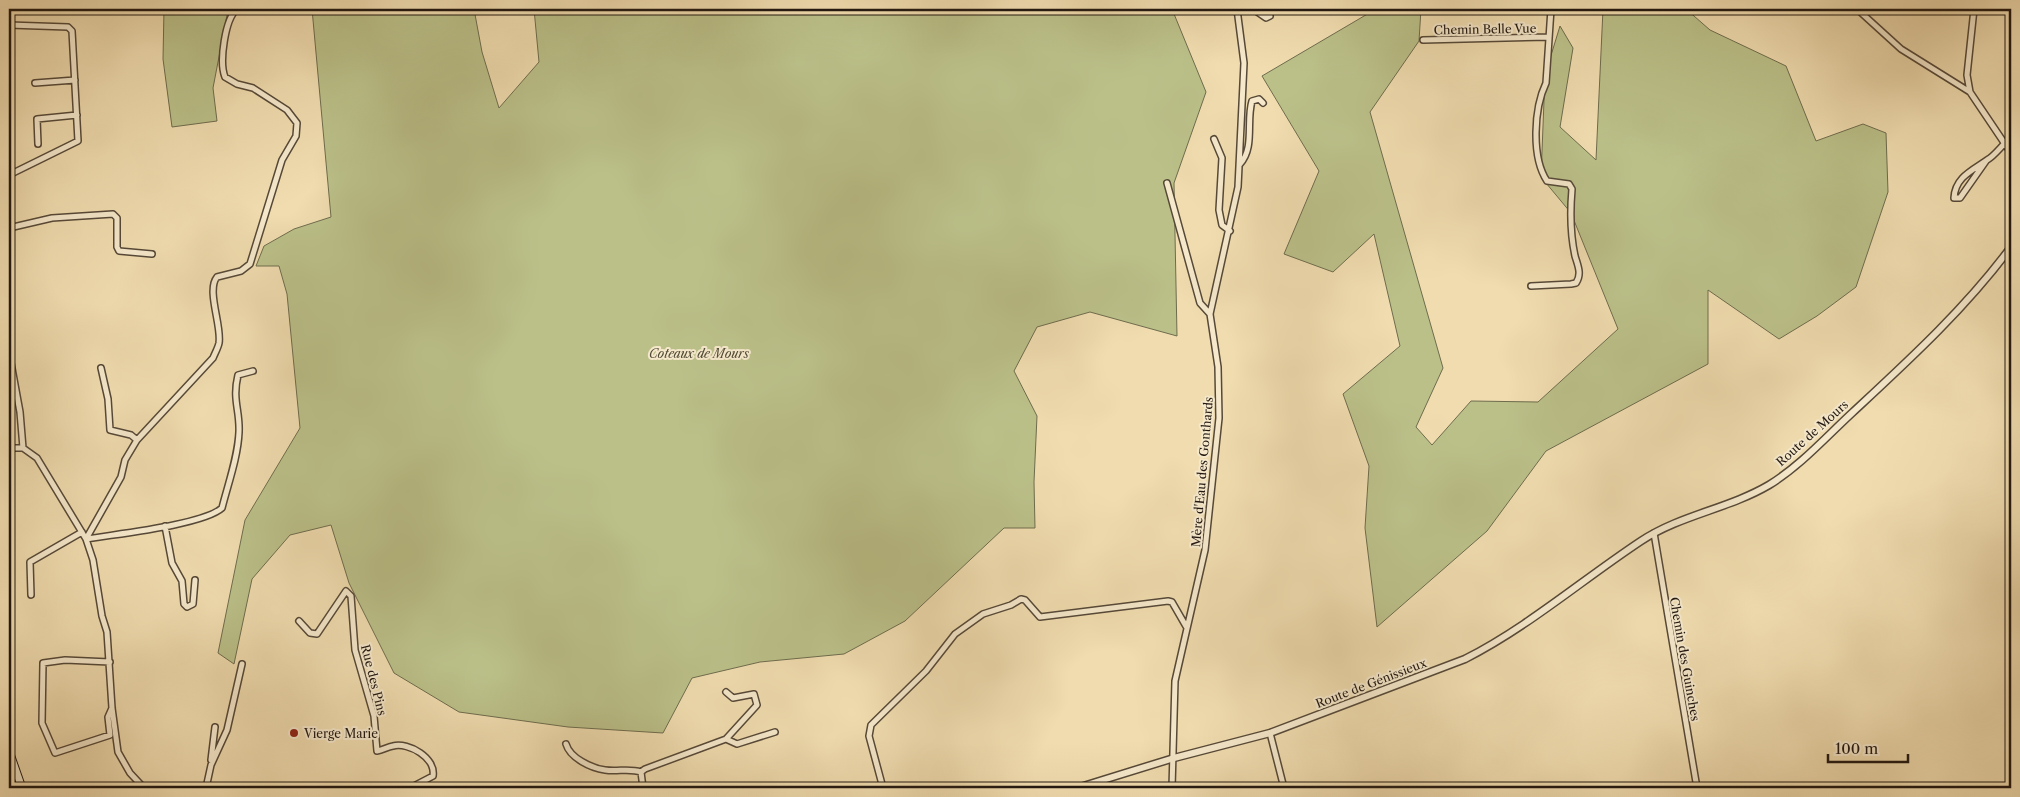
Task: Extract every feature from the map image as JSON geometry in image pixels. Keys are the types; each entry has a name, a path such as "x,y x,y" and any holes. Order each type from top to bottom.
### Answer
{"main road":[{"path":"9,754 22,788"}],"street":[{"path":"77,9 84,9"},
{"path":"86,539 121,477 125,460 137,440 213,358 219,345 213,289 214,280 217,277 241,271 250,264 280,165 298,131 295,118 287,110 253,88 237,84 225,77 222,64 224,45 231,16 237,9"},
{"name":"Mère d'Eau des Gonthards","path":"1172,788 1175,681 1205,550 1220,418 1218,367 1210,314 1230,231 1238,187 1244,63 1238,9"},
{"path":"1253,9 1266,18 1270,16 1267,9"},
{"path":"1531,286 1571,284 1576,283 1579,278 1579,269 1570,230 1572,189 1569,184 1547,181 1542,174 1535,133 1541,94 1546,83 1551,9"},
{"path":"1857,9 1901,49 1970,92 2011,152"},
{"path":"1970,92 1967,75 1974,9"},
{"path":"9,25 68,27 72,31 78,141 9,175"},
{"name":"Chemin Belle Vue","path":"1423,40 1549,37"},
{"path":"35,83 75,80"},
{"path":"1240,164 1248,154 1249,111 1252,101 1259,99 1263,103"},
{"path":"38,144 37,119 77,115"},
{"path":"1214,139 1222,158 1219,210 1222,225 1230,231"},
{"path":"1986,161 1967,172 1959,183 1954,198 1960,198 1986,161 2005,143"},
{"path":"1167,183 1200,303 1210,314"},
{"path":"9,228 52,218 114,214 117,218 116,247 119,251 152,254"},
{"name":"Route de Mours","path":"1563,598 1654,533 1698,513 1758,491 1794,466 1925,344 1980,286 2011,247"},
{"path":"9,352 21,421 23,448"},
{"path":"101,368 108,399 110,430 131,435 137,440"},
{"path":"86,539 165,526 215,514 222,508 239,434 235,387 238,375 253,371"},
{"path":"9,448 30,450 46,471 86,539 93,560 107,632 112,708 118,752 130,773 144,788"},
{"path":"165,526 172,563 182,581 184,604 187,607 193,604 195,580"},
{"path":"31,595 30,562 82,532"},
{"name":"Chemin des Guinches","path":"1654,533 1697,788"},
{"name":"Rue des Pins","path":"299,621 310,632 317,634 346,591 351,596 355,650 374,716 377,751 393,745 406,746 429,760 434,768 433,776 410,788"},
{"name":"Route de Génissieux","path":"1077,788 1174,758 1270,733 1465,659 1563,598"},
{"path":"883,788 869,736 871,725 926,671 955,634 983,614 1011,605 1021,599 1025,600 1040,617 1168,600 1172,602 1186,628"},
{"path":"110,662 75,660 43,663 42,722 55,753 110,735 108,717 112,708"},
{"path":"211,765 227,730 242,664"},
{"path":"566,744 568,750 581,761 595,767 605,770 641,772 726,739 757,705 754,694 733,698 726,692"},
{"path":"206,788 211,765 215,727"},
{"path":"726,739 737,744 775,732"},
{"path":"1270,733 1284,788"},
{"path":"641,772 643,788"}],"green space":[{"path":"164,9 241,9 227,15 213,88 217,121 172,127 163,59"},
{"name":"Coteaux de Mours","path":"312,9 474,9 482,52 499,108 539,62 534,9 1172,9 1206,92 1174,183 1177,336 1090,312 1037,327 1014,371 1037,416 1034,482 1035,528 1004,528 905,621 844,654 760,662 692,678 663,733 568,727 459,712 394,673 349,583 331,525 290,535 252,579 234,664 218,653 245,520 300,428 287,294 279,266 256,266 264,246 294,229 331,217"},
{"path":"1376,9 1421,9 1419,41 1370,112 1443,368 1416,427 1432,445 1471,401 1538,402 1618,329 1571,213 1541,177 1545,75 1560,26 1573,48 1560,127 1596,160 1603,9 1686,9 1710,30 1786,66 1816,141 1863,124 1886,133 1888,192 1856,287 1817,316 1779,339 1708,290 1708,364 1546,451 1487,531 1377,627 1365,528 1369,466 1343,394 1400,346 1374,234 1333,272 1284,254 1319,171 1262,76"}],"place":[{"name":"Vierge Marie","path":"294,733"}]}
